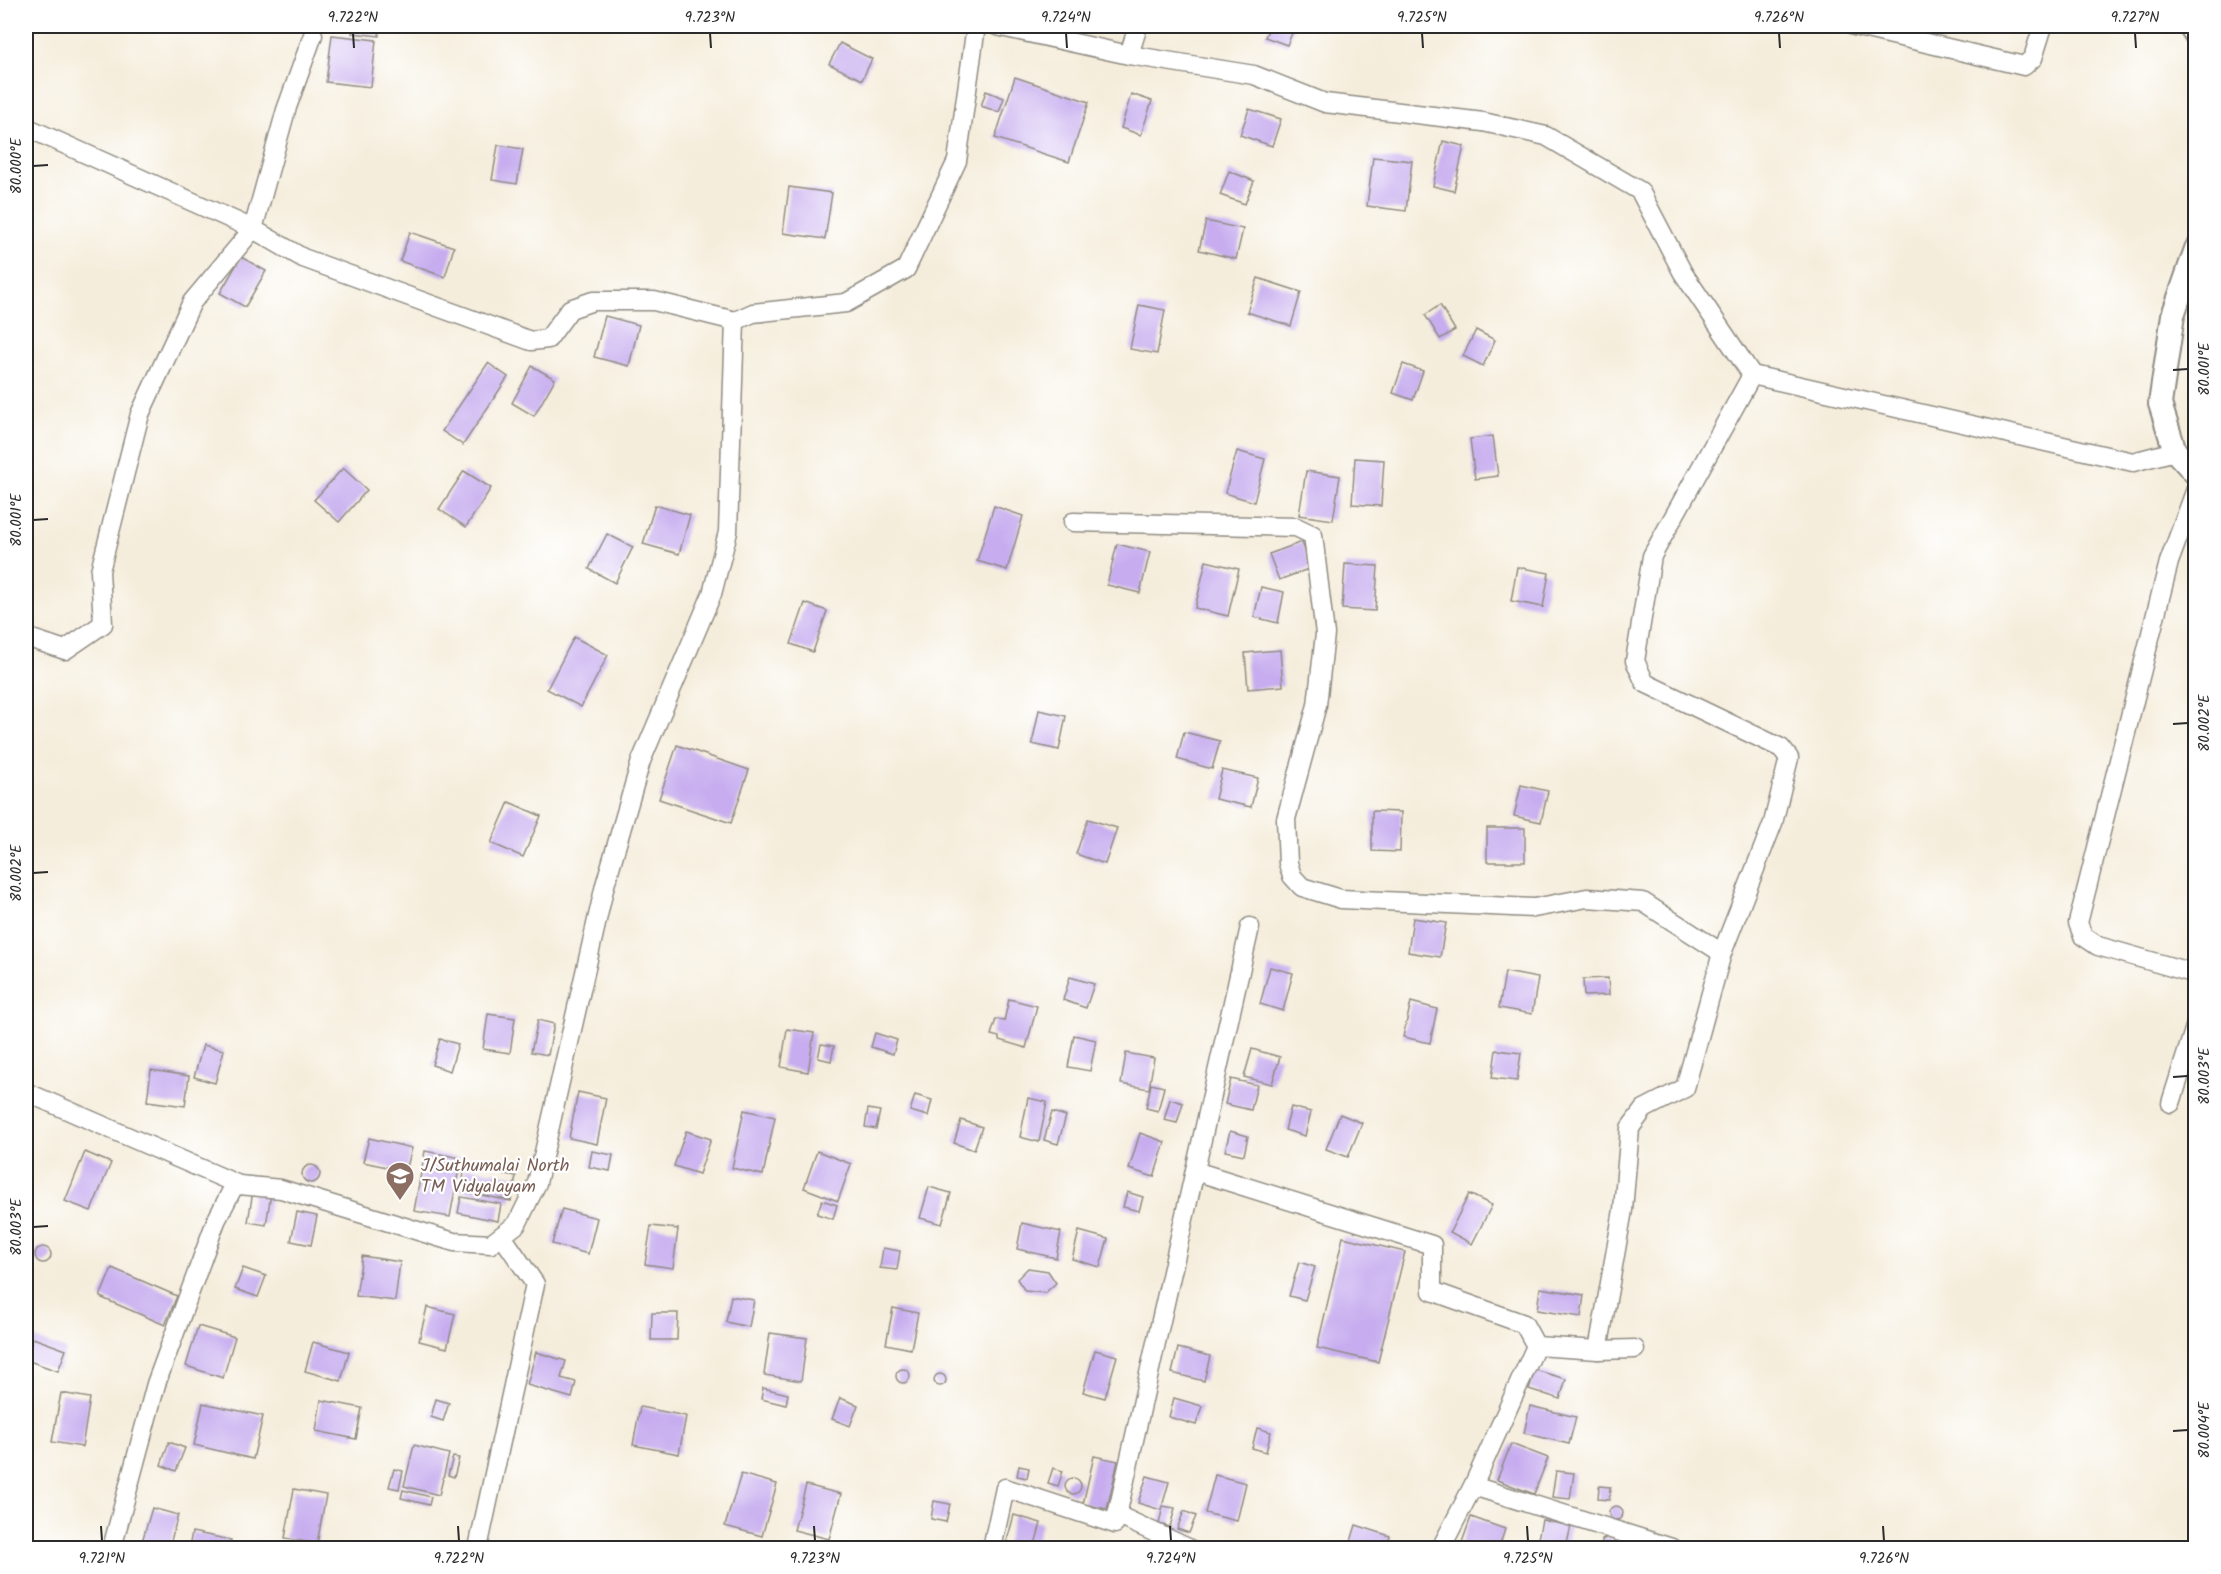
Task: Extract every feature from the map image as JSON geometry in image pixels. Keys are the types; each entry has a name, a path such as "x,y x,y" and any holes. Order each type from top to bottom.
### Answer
{"street":[{"path":"26,127 253,229 303,258 531,341 548,339 570,309 592,301 654,301 735,321 753,314 846,303 906,268 957,161 976,26"},
{"path":"997,26 1129,55 1254,75 1325,103 1483,122 1546,136 1640,191 1683,273 1752,375 2133,462 2175,451"},
{"path":"1129,55 1138,26"},
{"path":"1854,26 2024,66 2033,58 2043,26"},
{"path":"2190,26 2196,35"},
{"path":"26,637 65,650 103,624 100,570 140,414 192,302 253,229 286,110 313,35"},
{"path":"2196,249 2173,315 2160,404 2175,451 2196,474"},
{"path":"26,1092 239,1185 281,1189 454,1242 491,1244 517,1224 537,1183 604,885 641,761 712,594 728,532 735,321"},
{"path":"1598,1350 1623,1210 1630,1128 1644,1109 1685,1088 1722,954 1773,823 1789,758 1781,748 1645,683 1635,661 1652,556 1752,375"},
{"path":"2196,489 2169,562 2078,923 2083,936 2098,946 2196,974"},
{"path":"1073,522 1296,526 1313,535 1325,634 1317,705 1286,819 1288,863 1292,876 1302,887 1341,899 1523,908 1587,898 1643,902 1722,954"},
{"path":"992,1548 1005,1488 1115,1524 1250,927"},
{"path":"2171,1103 2196,1024"},
{"path":"1195,1171 1432,1245 1432,1291 1524,1324 1536,1346"},
{"path":"112,1548 156,1384 216,1221 233,1188 239,1185"},
{"path":"478,1548 535,1284 502,1236"},
{"path":"1536,1346 1598,1350 1635,1349"},
{"path":"1440,1548 1473,1486 1536,1346"},
{"path":"1473,1486 1672,1548"},
{"path":"1117,1515 1188,1548"}],"building":[{"path":"353,26 380,26 379,36 352,33"},
{"path":"1270,26 1295,26 1287,45 1265,37"},
{"path":"332,35 376,40 371,87 326,82"},
{"path":"840,43 872,59 862,80 829,64"},
{"path":"1015,77 1089,102 1069,162 995,138"},
{"path":"986,91 1004,98 999,112 981,106"},
{"path":"1131,94 1152,101 1141,135 1121,128"},
{"path":"1249,109 1281,119 1272,146 1240,135"},
{"path":"1443,141 1464,146 1454,191 1433,186"},
{"path":"498,145 523,149 517,184 492,180"},
{"path":"1373,157 1412,161 1406,211 1367,206"},
{"path":"1229,171 1254,181 1245,204 1220,195"},
{"path":"789,187 832,193 825,239 783,233"},
{"path":"1206,221 1243,229 1236,259 1199,250"},
{"path":"410,232 454,247 445,277 400,261"},
{"path":"241,257 266,271 245,307 220,293"},
{"path":"1258,278 1301,292 1291,326 1247,312"},
{"path":"1139,305 1165,310 1157,354 1130,349"},
{"path":"1440,305 1455,330 1440,339 1425,315"},
{"path":"605,316 639,325 629,366 594,357"},
{"path":"1476,330 1495,340 1483,366 1463,356"},
{"path":"488,363 508,377 463,445 442,431"},
{"path":"1403,364 1423,371 1413,400 1393,393"},
{"path":"532,366 555,379 534,416 512,403"},
{"path":"1493,436 1498,476 1475,479 1470,439"},
{"path":"1237,451 1265,459 1254,502 1225,493"},
{"path":"1355,458 1384,460 1381,506 1352,504"},
{"path":"343,468 367,490 339,522 314,500"},
{"path":"464,471 491,488 466,527 439,509"},
{"path":"1306,471 1340,476 1333,520 1299,515"},
{"path":"655,505 690,515 679,554 643,544"},
{"path":"994,506 1023,516 1007,570 977,561"},
{"path":"607,534 633,547 615,583 589,569"},
{"path":"1302,542 1311,568 1279,580 1269,554"},
{"path":"1117,544 1150,552 1140,593 1107,585"},
{"path":"1206,561 1239,569 1228,616 1195,608"},
{"path":"1345,564 1378,566 1375,611 1342,609"},
{"path":"1517,567 1549,573 1543,607 1511,601"},
{"path":"1261,587 1284,592 1278,623 1254,617"},
{"path":"805,603 827,611 813,652 791,644"},
{"path":"574,637 608,655 581,707 547,689"},
{"path":"1280,650 1283,686 1248,689 1245,653"},
{"path":"1039,710 1066,716 1059,750 1032,744"},
{"path":"1184,732 1220,741 1212,769 1177,759"},
{"path":"677,745 749,770 731,823 659,799"},
{"path":"1222,770 1258,778 1251,807 1215,799"},
{"path":"1521,785 1548,791 1541,822 1514,816"},
{"path":"509,802 541,816 523,857 491,843"},
{"path":"1372,811 1401,812 1400,852 1372,851"},
{"path":"1088,819 1117,828 1105,864 1076,854"},
{"path":"1487,828 1525,828 1525,862 1487,862"},
{"path":"1413,918 1446,923 1440,957 1408,952"},
{"path":"1270,967 1293,973 1283,1011 1260,1004"},
{"path":"1505,972 1538,978 1532,1014 1499,1008"},
{"path":"1070,977 1094,984 1086,1008 1063,1000"},
{"path":"1608,978 1609,995 1584,996 1583,979"},
{"path":"1009,999 1037,1006 1026,1048 999,1040 999,1037 991,1035 996,1019 1004,1021"},
{"path":"1411,1002 1437,1009 1430,1043 1403,1037"},
{"path":"488,1014 515,1018 510,1053 483,1049"},
{"path":"538,1020 554,1024 548,1055 531,1052"},
{"path":"787,1029 814,1033 808,1072 781,1067"},
{"path":"875,1033 897,1040 893,1054 871,1047"},
{"path":"1074,1035 1096,1040 1090,1071 1068,1067"},
{"path":"440,1039 458,1044 450,1071 432,1065"},
{"path":"821,1044 834,1046 831,1061 818,1058"},
{"path":"203,1045 224,1050 215,1083 194,1077"},
{"path":"1252,1049 1280,1057 1272,1084 1244,1077"},
{"path":"1496,1050 1521,1053 1517,1081 1492,1078"},
{"path":"1126,1053 1154,1058 1149,1089 1121,1084"},
{"path":"151,1070 189,1076 185,1106 147,1101"},
{"path":"1231,1079 1257,1085 1251,1110 1225,1104"},
{"path":"1151,1084 1164,1087 1158,1111 1146,1108"},
{"path":"578,1092 606,1098 597,1144 569,1138"},
{"path":"915,1095 932,1100 928,1116 910,1111"},
{"path":"1028,1098 1047,1102 1039,1142 1020,1137"},
{"path":"1170,1099 1183,1103 1177,1123 1164,1120"},
{"path":"1291,1107 1311,1112 1305,1136 1285,1130"},
{"path":"868,1109 880,1111 876,1129 865,1127"},
{"path":"744,1110 775,1117 763,1175 732,1168"},
{"path":"1052,1112 1066,1116 1058,1144 1044,1140"},
{"path":"1340,1114 1362,1123 1348,1157 1326,1149"},
{"path":"961,1120 982,1127 974,1150 954,1143"},
{"path":"686,1131 711,1139 699,1174 674,1166"},
{"path":"1230,1131 1248,1136 1244,1155 1225,1151"},
{"path":"1140,1133 1165,1142 1154,1177 1129,1169"},
{"path":"369,1138 412,1148 406,1171 363,1162"},
{"path":"425,1151 461,1158 450,1217 414,1211"},
{"path":"592,1151 613,1155 610,1171 589,1167"},
{"path":"817,1151 851,1164 838,1201 804,1188"},
{"path":"85,1152 111,1163 91,1211 65,1201"},
{"path":"311,1165 317,1168 320,1174 317,1180 311,1183 305,1180 302,1174 305,1168"},
{"path":"465,1167 516,1176 511,1201 461,1191"},
{"path":"929,1187 951,1193 942,1224 920,1218"},
{"path":"253,1191 271,1194 266,1225 248,1222"},
{"path":"1127,1192 1143,1197 1139,1211 1123,1207"},
{"path":"1469,1194 1492,1205 1472,1244 1450,1232"},
{"path":"461,1197 501,1204 498,1221 458,1213"},
{"path":"822,1200 837,1205 833,1219 817,1214"},
{"path":"562,1209 597,1218 588,1254 552,1244"},
{"path":"297,1212 317,1216 311,1245 291,1241"},
{"path":"1022,1223 1061,1232 1056,1258 1017,1249"},
{"path":"651,1226 678,1229 673,1268 645,1264"},
{"path":"1079,1231 1108,1239 1100,1267 1072,1259"},
{"path":"1343,1237 1405,1252 1378,1362 1317,1348"},
{"path":"40,1247 46,1247 51,1255 49,1261 40,1263 35,1258 35,1252"},
{"path":"883,1248 900,1251 897,1270 880,1268"},
{"path":"362,1256 400,1262 395,1301 356,1296"},
{"path":"1299,1262 1315,1267 1305,1300 1289,1296"},
{"path":"112,1268 177,1296 165,1325 100,1297"},
{"path":"243,1268 266,1276 258,1297 235,1289"},
{"path":"1028,1268 1048,1271 1056,1283 1045,1293 1025,1291 1017,1279"},
{"path":"1540,1288 1584,1295 1581,1317 1537,1310"},
{"path":"731,1296 754,1300 749,1327 726,1322"},
{"path":"427,1307 455,1314 447,1348 419,1341"},
{"path":"893,1308 918,1313 911,1349 886,1344"},
{"path":"652,1313 678,1313 677,1340 651,1340"},
{"path":"198,1326 235,1337 223,1378 186,1366"},
{"path":"770,1333 807,1338 801,1381 764,1375"},
{"path":"33,1338 66,1350 58,1371 26,1360"},
{"path":"313,1342 349,1352 341,1381 305,1371"},
{"path":"1178,1348 1210,1356 1204,1381 1172,1373"},
{"path":"1095,1350 1117,1356 1105,1398 1083,1392"},
{"path":"536,1352 566,1361 561,1378 576,1382 572,1398 527,1385"},
{"path":"900,1369 906,1369 910,1376 906,1383 900,1383 896,1379 896,1373"},
{"path":"1535,1370 1566,1379 1560,1399 1529,1389"},
{"path":"940,1374 946,1380 940,1386 934,1380"},
{"path":"763,1388 788,1394 786,1405 761,1399"},
{"path":"61,1393 90,1398 82,1447 52,1442"},
{"path":"840,1398 858,1405 850,1426 832,1419"},
{"path":"1174,1398 1202,1406 1196,1425 1169,1417"},
{"path":"436,1399 449,1403 443,1421 431,1417"},
{"path":"321,1400 362,1408 356,1439 316,1431"},
{"path":"203,1403 263,1416 253,1459 194,1445"},
{"path":"1530,1406 1576,1417 1569,1444 1524,1433"},
{"path":"640,1407 686,1416 679,1454 633,1445"},
{"path":"1257,1428 1271,1432 1266,1452 1252,1448"},
{"path":"169,1442 185,1448 176,1471 161,1465"},
{"path":"1511,1444 1548,1458 1534,1494 1497,1480"},
{"path":"414,1445 449,1454 439,1495 404,1486"},
{"path":"1094,1456 1118,1461 1107,1509 1083,1504"},
{"path":"453,1457 459,1458 454,1477 448,1475"},
{"path":"1019,1466 1029,1468 1027,1478 1017,1476"},
{"path":"1053,1468 1063,1471 1058,1486 1048,1483"},
{"path":"394,1469 403,1471 399,1489 389,1487"},
{"path":"1556,1471 1574,1473 1570,1499 1552,1497"},
{"path":"741,1474 777,1484 762,1536 725,1526"},
{"path":"1215,1475 1246,1483 1237,1521 1205,1513"},
{"path":"1147,1476 1169,1482 1161,1510 1138,1503"},
{"path":"1073,1478 1081,1486 1073,1494 1065,1486"},
{"path":"806,1485 841,1494 829,1539 794,1530"},
{"path":"1599,1486 1610,1487 1609,1500 1598,1499"},
{"path":"294,1489 326,1495 317,1544 285,1538"},
{"path":"403,1490 431,1497 429,1505 401,1498"},
{"path":"934,1501 950,1504 946,1522 931,1519"},
{"path":"1163,1506 1175,1508 1170,1527 1159,1524"},
{"path":"1616,1506 1621,1508 1623,1513 1621,1518 1616,1520 1611,1518 1609,1513 1611,1508"},
{"path":"152,1508 178,1515 169,1548 140,1548"},
{"path":"1184,1511 1196,1516 1189,1533 1177,1529"},
{"path":"1014,1515 1041,1523 1034,1548 1005,1548"},
{"path":"1471,1517 1505,1529 1499,1548 1460,1548"},
{"path":"1542,1520 1571,1526 1566,1548 1536,1548"},
{"path":"1356,1525 1390,1536 1386,1548 1349,1548"},
{"path":"192,1532 231,1540 229,1548 189,1548"},
{"path":"1607,1537 1615,1540 1616,1548 1602,1548 1602,1540"}],"place":[{"name":"J/Suthumalai North TM Vidyalayam","path":"400,1202"}]}
